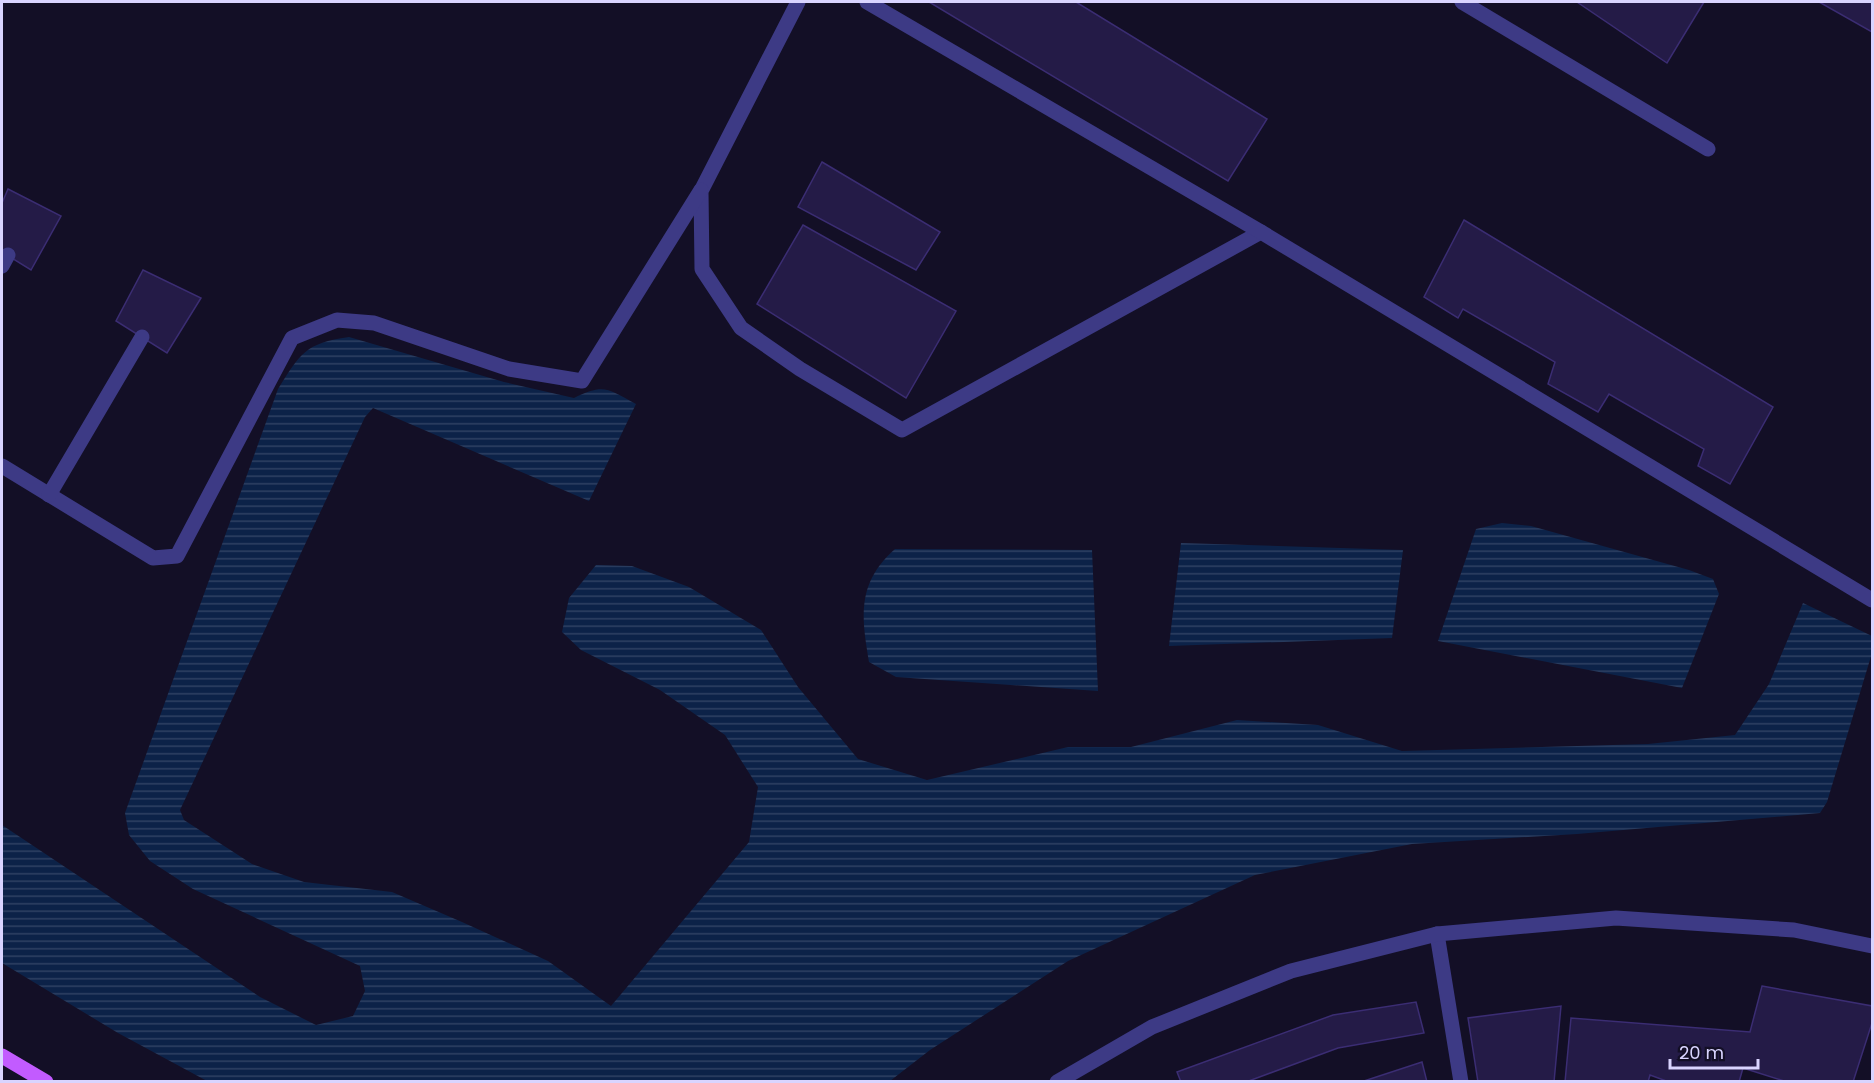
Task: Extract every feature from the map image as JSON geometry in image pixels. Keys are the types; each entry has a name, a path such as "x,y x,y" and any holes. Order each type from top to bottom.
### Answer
{"main road":[{"path":"2,1056 46,1082"}],"street":[{"path":"2,466 153,558 177,555 292,338 337,320 374,323 508,369 582,381 701,190 798,2"},
{"path":"867,2 1261,232 1872,600"},
{"path":"1462,2 1708,148"},
{"path":"701,190 702,269 741,328 800,369 902,430 1261,232"},
{"path":"49,495 142,337"},
{"path":"1057,1082 1152,1027 1291,971 1437,934 1616,918 1794,930 1872,946"},
{"path":"1437,934 1461,1082"}],"water":[{"path":"349,337 504,382 574,398 593,390 606,390 636,404 589,501 373,408 365,417 180,810 184,820 252,864 304,882 392,892 548,961 611,1006 749,842 758,787 725,735 660,690 581,650 562,632 569,598 596,565 632,566 689,587 761,630 798,687 858,759 927,780 1068,747 1131,747 1237,720 1318,725 1402,751 1648,744 1735,735 1769,684 1803,603 1872,636 1872,653 1827,802 1820,813 1577,834 1412,844 1255,875 1068,961 930,1050 890,1081 207,1081 118,1033 2,963 2,825 260,997 316,1025 353,1016 365,991 360,966 193,889 150,861 129,835 125,813 278,389 305,352 322,343"},
{"path":"1502,523 1531,526 1689,570 1713,579 1719,594 1682,688 1438,641 1476,529"},
{"path":"1181,543 1403,550 1392,638 1169,646"},
{"path":"895,549 1092,550 1098,691 896,677 869,662 864,629 868,587 874,574"}],"building":[{"path":"929,2 1076,2 1267,119 1228,181"},
{"path":"1577,2 1704,2 1667,63"},
{"path":"1819,2 1872,2 1872,32"},
{"path":"822,162 940,232 916,270 798,207"},
{"path":"8,189 61,216 31,270 2,252 2,203"},
{"path":"1464,220 1773,407 1730,484 1698,466 1704,449 1609,394 1598,412 1548,384 1555,362 1463,309 1458,318 1424,297"},
{"path":"803,225 956,311 906,398 757,304"},
{"path":"143,270 201,298 167,353 116,321"},
{"path":"1762,986 1872,1006 1872,1023 1853,1082 1787,1082 1743,1068 1739,1082 1669,1082 1650,1075 1648,1082 1565,1082 1571,1018 1750,1032"},
{"path":"1416,1002 1424,1033 1338,1048 1246,1082 1181,1082 1177,1072 1333,1015"},
{"path":"1561,1006 1554,1082 1478,1082 1468,1018"},
{"path":"1422,1062 1427,1082 1361,1082"}]}
